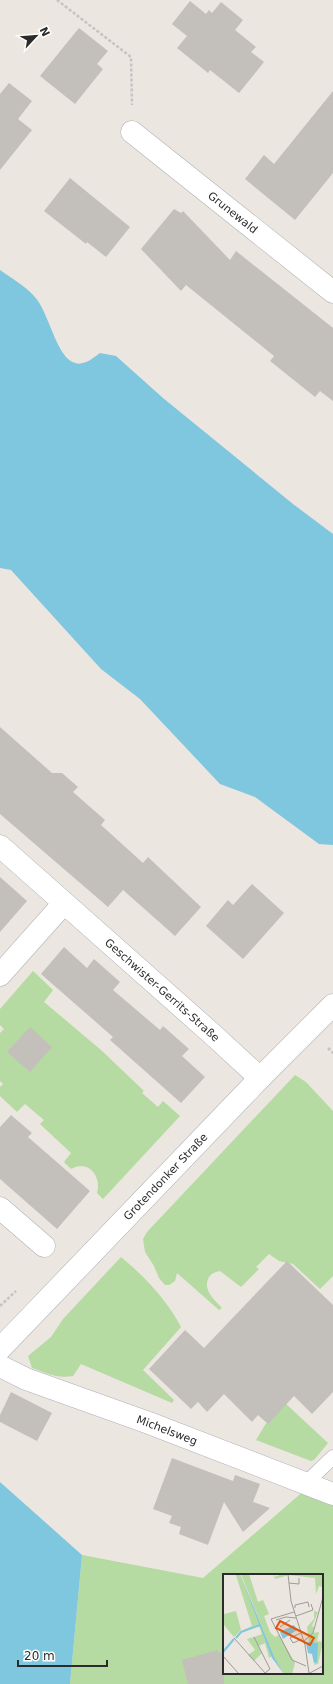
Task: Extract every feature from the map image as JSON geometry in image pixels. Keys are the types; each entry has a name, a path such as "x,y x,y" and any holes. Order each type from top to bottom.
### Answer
{"street":[{"name":"Grunewald","path":"132,132 333,292"},
{"name":"Geschwister-Gerrits-Straße","path":"0,846 260,1078"},
{"path":"0,975 64,903"},
{"name":"Grotendonker Straße","path":"0,1349 260,1078 333,1005"},
{"path":"0,1208 44,1246"},
{"name":"Michelsweg","path":"0,1366 26,1379 149,1423 333,1494"}],"lane":[{"path":"306,1484 333,1457"}],"path":[{"path":"57,0 131,57 132,132"}],"green space":[{"path":"33,971 53,990 44,1002 101,1050 144,1091 142,1093 158,1107 163,1101 180,1116 103,1199 97,1193 97,1181 92,1171 83,1166 77,1166 71,1169 64,1162 71,1153 40,1124 44,1120 25,1104 17,1112 0,1096 0,1087 3,1084 0,1081 0,1033 4,1029 0,1025 0,1009"},
{"path":"295,1075 306,1082 333,1111 333,1276 320,1289 293,1264 279,1261 269,1254 256,1267 259,1269 241,1287 220,1271 209,1277 207,1282 208,1290 222,1308 219,1310 177,1273 175,1281 169,1285 165,1285 159,1278 154,1266 145,1252 143,1239 147,1232"},
{"path":"121,1257 138,1272 162,1298 176,1317 181,1327 143,1370 174,1400 172,1403 81,1364 73,1376 67,1377 52,1375 32,1368 28,1356 51,1337 63,1319"},
{"path":"285,1403 328,1443 314,1460 311,1461 256,1440 265,1425"},
{"path":"305,1490 333,1491 333,1684 70,1684 82,1555 203,1578"}],"water":[{"path":"0,270 22,285 34,296 44,312 58,344 68,359 78,364 88,361 100,353 116,356 163,398 293,504 333,534 333,845 319,844 255,797 220,784 140,699 101,669 11,570 0,568"},
{"path":"0,1482 82,1555 70,1684 0,1684"}],"building":[{"path":"190,1 206,14 209,10 212,13 221,2 243,20 235,30 256,47 251,52 264,62 239,93 210,70 208,73 177,48 187,36 172,24"},
{"path":"79,28 108,51 97,64 103,69 75,104 40,76"},
{"path":"9,83 32,101 18,119 32,130 0,170 0,94"},
{"path":"333,91 333,173 295,220 245,179 264,155 274,164"},
{"path":"70,178 130,227 106,257 87,242 86,244 44,211"},
{"path":"174,209 181,213 183,211 230,260 236,251 333,328 333,401 320,391 315,397 270,361 274,356 186,285 181,291 141,249"},
{"path":"0,727 52,773 62,773 78,787 73,792 105,820 101,825 143,863 148,857 201,907 175,936 123,890 108,907 0,814"},
{"path":"0,877 27,901 0,932"},
{"path":"252,884 284,913 243,959 206,926 228,900 233,905"},
{"path":"64,947 87,968 94,959 120,982 113,990 160,1030 163,1026 189,1049 182,1056 205,1077 181,1103 110,1040 113,1037 41,974"},
{"path":"30,1027 52,1047 30,1072 7,1052"},
{"path":"11,1115 32,1133 28,1137 90,1191 57,1229 0,1179 0,1127"},
{"path":"287,1261 333,1305 333,1392 312,1414 294,1396 268,1424 258,1415 252,1422 224,1394 207,1412 198,1402 191,1409 149,1369 185,1330 204,1348"},
{"path":"11,1392 52,1413 37,1441 0,1422 0,1415"},
{"path":"172,1458 233,1481 235,1475 260,1484 253,1502 270,1508 243,1532 224,1502 208,1545 179,1534 181,1527 169,1523 172,1516 153,1509"},
{"path":"218,1650 218,1653 223,1651 224,1684 188,1684 182,1660"}]}
